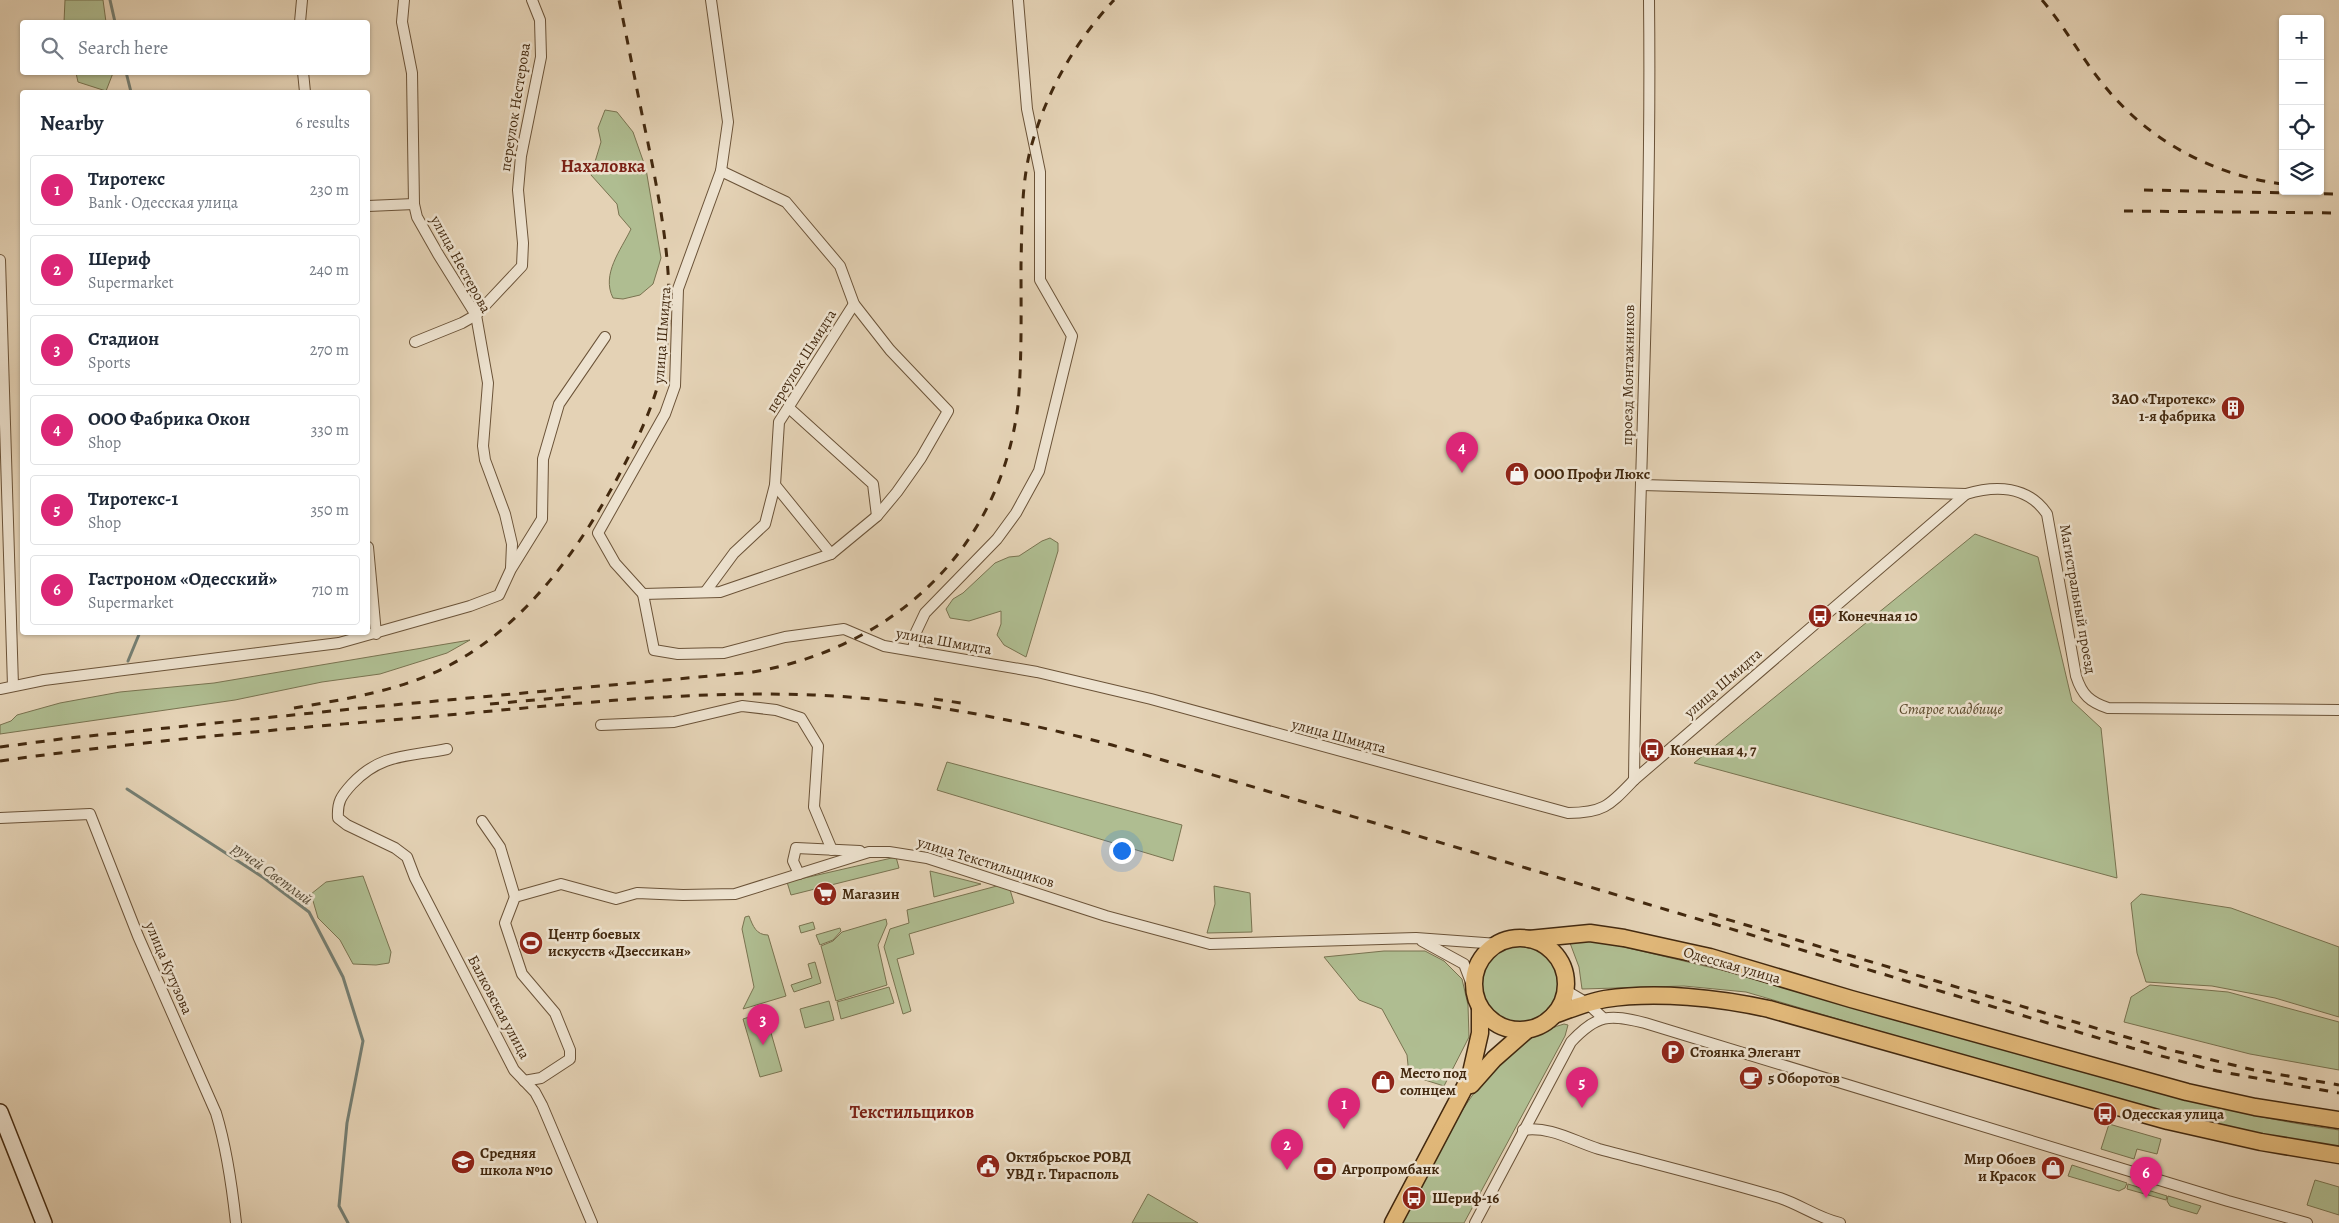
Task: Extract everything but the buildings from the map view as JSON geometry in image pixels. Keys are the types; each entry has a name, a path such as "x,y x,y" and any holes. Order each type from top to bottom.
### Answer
{"main road":[{"name":"Одесская улица","path":"1529,939 1590,934 1642,942 1710,957 1851,999 2187,1092 2255,1107 2339,1120"},
{"path":"1527,1030 1516,1030 1500,1026 1487,1017 1480,1008 1474,990 1474,976 1479,963 1487,952 1498,944 1513,939 1529,939 1542,944 1557,958 1565,976 1565,990 1562,1003 1554,1015"},
{"path":"1462,1096 1494,1059 1527,1030 1542,1024 1554,1015 1586,1003 1605,999 1704,998 1745,1004 2168,1121 2260,1142 2339,1155"},
{"path":"1393,1223 1462,1096 1470,1077 1478,1049 1480,1008"}],"street":[{"path":"300,20 302,0"},
{"name":"улица Нестерова","path":"404,0 402,22 412,73 414,204 417,216 438,254 476,315 488,383 483,446 485,460 505,514 512,544 511,569"},
{"name":"переулок Нестерова","path":"415,342 462,323 476,315 498,289 516,274 522,266 523,256 518,190 521,156 541,57 540,20 532,0"},
{"name":"улица Шмидта","path":"711,0 728,122 721,171 678,289 675,386 665,414 598,533 615,562 643,594 654,650 685,654 724,653 785,637 844,629 884,646 1037,672 1151,699 1568,813 1589,813 1604,808 1966,494"},
{"path":"913,650 916,632 925,613 997,539 1016,512 1040,471 1072,336 1040,280 1040,172 1027,109 1018,0"},
{"name":"проезд Монтажников","path":"1634,780 1636,612 1642,484 1649,0"},
{"path":"303,75 304,90"},
{"path":"643,594 720,592 831,554 877,516 921,458 948,411 890,350 854,304 840,266 786,202 721,171"},
{"path":"370,206 414,204"},
{"path":"0,260 3,306 12,686"},
{"name":"переулок Шмидта","path":"706,591 734,553 765,524 775,485 780,422 854,304"},
{"path":"0,689 51,679 339,643 470,606 499,595 511,569 542,519 543,459 559,404 605,337"},
{"path":"789,408 873,484 877,516"},
{"name":"Магистральный проезд","path":"1642,484 1966,494 1997,488 2017,491 2034,499 2047,514 2076,676 2080,687 2091,701 2108,708 2339,710"},
{"path":"775,485 831,554"},
{"path":"370,570 376,634"},
{"path":"601,725 674,722 742,706 776,710 801,718 818,746 814,807 832,850"},
{"name":"Балковская улица","path":"447,749 396,758 373,765 363,772 341,796 338,803 338,818 347,825 394,848 407,857 415,878 514,1070 536,1092 592,1223"},
{"name":"улица Кутузова","path":"0,818 90,814 138,936 216,1113 224,1139 236,1223"},
{"path":"482,821 500,847 515,897 505,923 522,974 555,1013 570,1050 570,1059 541,1078 524,1081"},
{"path":"799,874 793,861 796,848 869,852"},
{"name":"улица Текстильщиков","path":"515,897 561,884 616,899 637,893 683,895 735,894 869,852 889,852 927,858 1106,916 1210,944 1416,938 1498,944"},
{"path":"1416,938 1464,964 1474,990"},
{"path":"1565,990 1586,1003 1602,1018"},
{"path":"1475,1223 1570,1042 1583,1029 1602,1018 1623,1018 1645,1023 2228,1201 2308,1223"},
{"path":"0,1112 44,1223"},
{"path":"1523,1130 1536,1128 1548,1130 1597,1148 1787,1201 1830,1221 1840,1223"}],"green space":[{"path":"65,0 103,0 106,20 64,20"},
{"path":"77,75 112,75 106,90 78,82"},
{"path":"605,110 617,112 633,132 646,169 661,258 653,284 640,295 623,299 613,298 609,280 614,262 631,229 619,215 617,204 591,175 601,142 598,128"},
{"name":"Старое кладбище","path":"1975,534 2038,557 2072,701 2101,728 2117,878 1694,763"},
{"path":"1050,538 1058,543 1058,551 1026,657 1004,645 997,635 1001,624 1001,611 969,621 950,618 946,609 953,599 963,593 995,563 1009,557 1019,556"},
{"path":"470,640 447,653 380,674 322,682 235,700 0,734 0,725 11,721 17,715 60,703 120,692 214,683"},
{"path":"947,762 1182,825 1173,861 937,790"},
{"path":"896,857 899,868 791,895 787,882"},
{"path":"930,871 981,884 934,897"},
{"path":"363,876 391,952 389,963 376,965 353,964 340,940 318,918 311,894 326,882"},
{"path":"1008,883 1014,903 909,934 914,954 897,959 911,1011 903,1014 884,947 890,929 909,923 907,910"},
{"path":"1214,886 1250,893 1252,932 1207,933 1215,904"},
{"path":"2141,894 2231,908 2339,947 2339,1017 2275,998 2212,986 2146,982 2137,953 2131,903"},
{"path":"749,916 758,932 768,935 786,996 743,1009 754,987 742,929 745,917"},
{"path":"886,919 887,924 878,945 887,985 836,1001 821,946 833,941 842,932"},
{"path":"813,922 815,929 801,933 799,926"},
{"path":"840,928 841,931 833,940 820,945 816,935"},
{"path":"1589,939 1723,970 1856,1004 2189,1100 2289,1122 2339,1130 2339,1152 2265,1138 2090,1093 1746,992 1684,986 1582,989 1579,967 1570,943"},
{"path":"1511,946 1527,946 1541,952 1552,963 1558,977 1558,993 1552,1007 1541,1018 1527,1024 1511,1024 1497,1018 1486,1007 1480,993 1480,977 1486,963 1497,952"},
{"path":"1384,951 1425,951 1444,961 1462,979 1468,1005 1469,1037 1444,1086 1409,1075 1407,1055 1382,1009 1359,1000 1324,957"},
{"path":"815,962 821,983 794,992 791,985 812,978 808,964"},
{"path":"2150,985 2228,992 2339,1022 2339,1070 2250,1054 2124,1022 2131,997"},
{"path":"889,987 894,1003 841,1019 837,1002"},
{"path":"829,1001 834,1020 805,1028 800,1009"},
{"path":"765,1012 782,1071 760,1077 743,1019"},
{"path":"1564,1024 1568,1025 1565,1036 1464,1223 1403,1223 1410,1203 1455,1123 1471,1097 1490,1073 1511,1052 1536,1036"},
{"path":"2109,1124 2161,1139 2157,1154 2137,1149 2134,1159 2101,1149"},
{"path":"2072,1165 2127,1183 2125,1188 2119,1191 2068,1176"},
{"path":"2315,1180 2339,1187 2339,1215 2307,1205"},
{"path":"2128,1184 2167,1196 2166,1200 2127,1189"},
{"path":"1148,1194 1198,1223 1132,1223"},
{"path":"2168,1196 2201,1206 2197,1214 2170,1206 2167,1201"}],"waterway":[{"name":"ручей Светлый","path":"110,0 115,20"},
{"name":"ручей Светлый","path":"127,75 130,90"},
{"name":"ручей Светлый","path":"128,661 139,635"},
{"name":"ручей Светлый","path":"127,789 264,878 309,912 343,977 363,1041 347,1123 339,1206 348,1223"}],"railway":[{"path":"294,708 372,693 430,675 476,649 501,630 525,608 567,558 603,503 638,438 653,400 664,362 669,320 669,298 664,231 657,187 619,0"},
{"path":"0,747 69,738 371,707 753,672 804,660 851,641 894,615 931,584 963,547 989,505 1007,457 1018,405 1021,353 1022,208 1030,151 1044,109 1063,70 1086,34 1114,0"},
{"path":"2042,0 2098,78 2124,108 2143,125 2164,140 2209,164 2258,180 2279,183"},
{"path":"2144,190 2339,194"},
{"path":"2124,211 2339,213"},
{"path":"0,761 212,736 667,697 764,694 813,695 851,697 926,706 1001,719 1112,745 2132,1048 2217,1071 2339,1093"},
{"path":"490,704 579,696"},
{"path":"934,699 968,704"},
{"path":"1709,914 2170,1050 2254,1070 2339,1085"}],"place":[{"name":"ЗАО «Тиротекс» 1-я фабрика","path":"2233,408"},
{"name":"ООО Фабрика Окон","path":"1462,473"},
{"name":"ООО Профи Люкс","path":"1517,474"},
{"name":"Конечная 10","path":"1820,616"},
{"name":"Конечная 4, 7","path":"1652,750"},
{"name":"Магазин","path":"825,894"},
{"name":"Центр боевых искусств «Дзессикан»","path":"531,943"},
{"name":"Стадион","path":"763,1045"},
{"name":"Стоянка Элегант","path":"1673,1052"},
{"name":"5 Оборотов","path":"1751,1078"},
{"name":"Место под солнцем","path":"1383,1082"},
{"name":"Тиротекс-1","path":"1582,1108"},
{"name":"Одесская улица","path":"2105,1114"},
{"name":"Тиротекс","path":"1344,1129"},
{"name":"Средняя школа №10","path":"463,1162"},
{"name":"Октябрьское РОВД УВД г. Тирасполь","path":"988,1166"},
{"name":"Мир Обоев и Красок","path":"2053,1168"},
{"name":"Агропромбанк","path":"1325,1169"},
{"name":"Шериф","path":"1287,1170"},
{"name":"Шериф-16","path":"1414,1198"},
{"name":"Гастроном «Одесский»","path":"2146,1198"}],"district":[{"name":"Нахаловка","path":"603,166"},
{"name":"Текстильщиков","path":"912,1112"}]}
